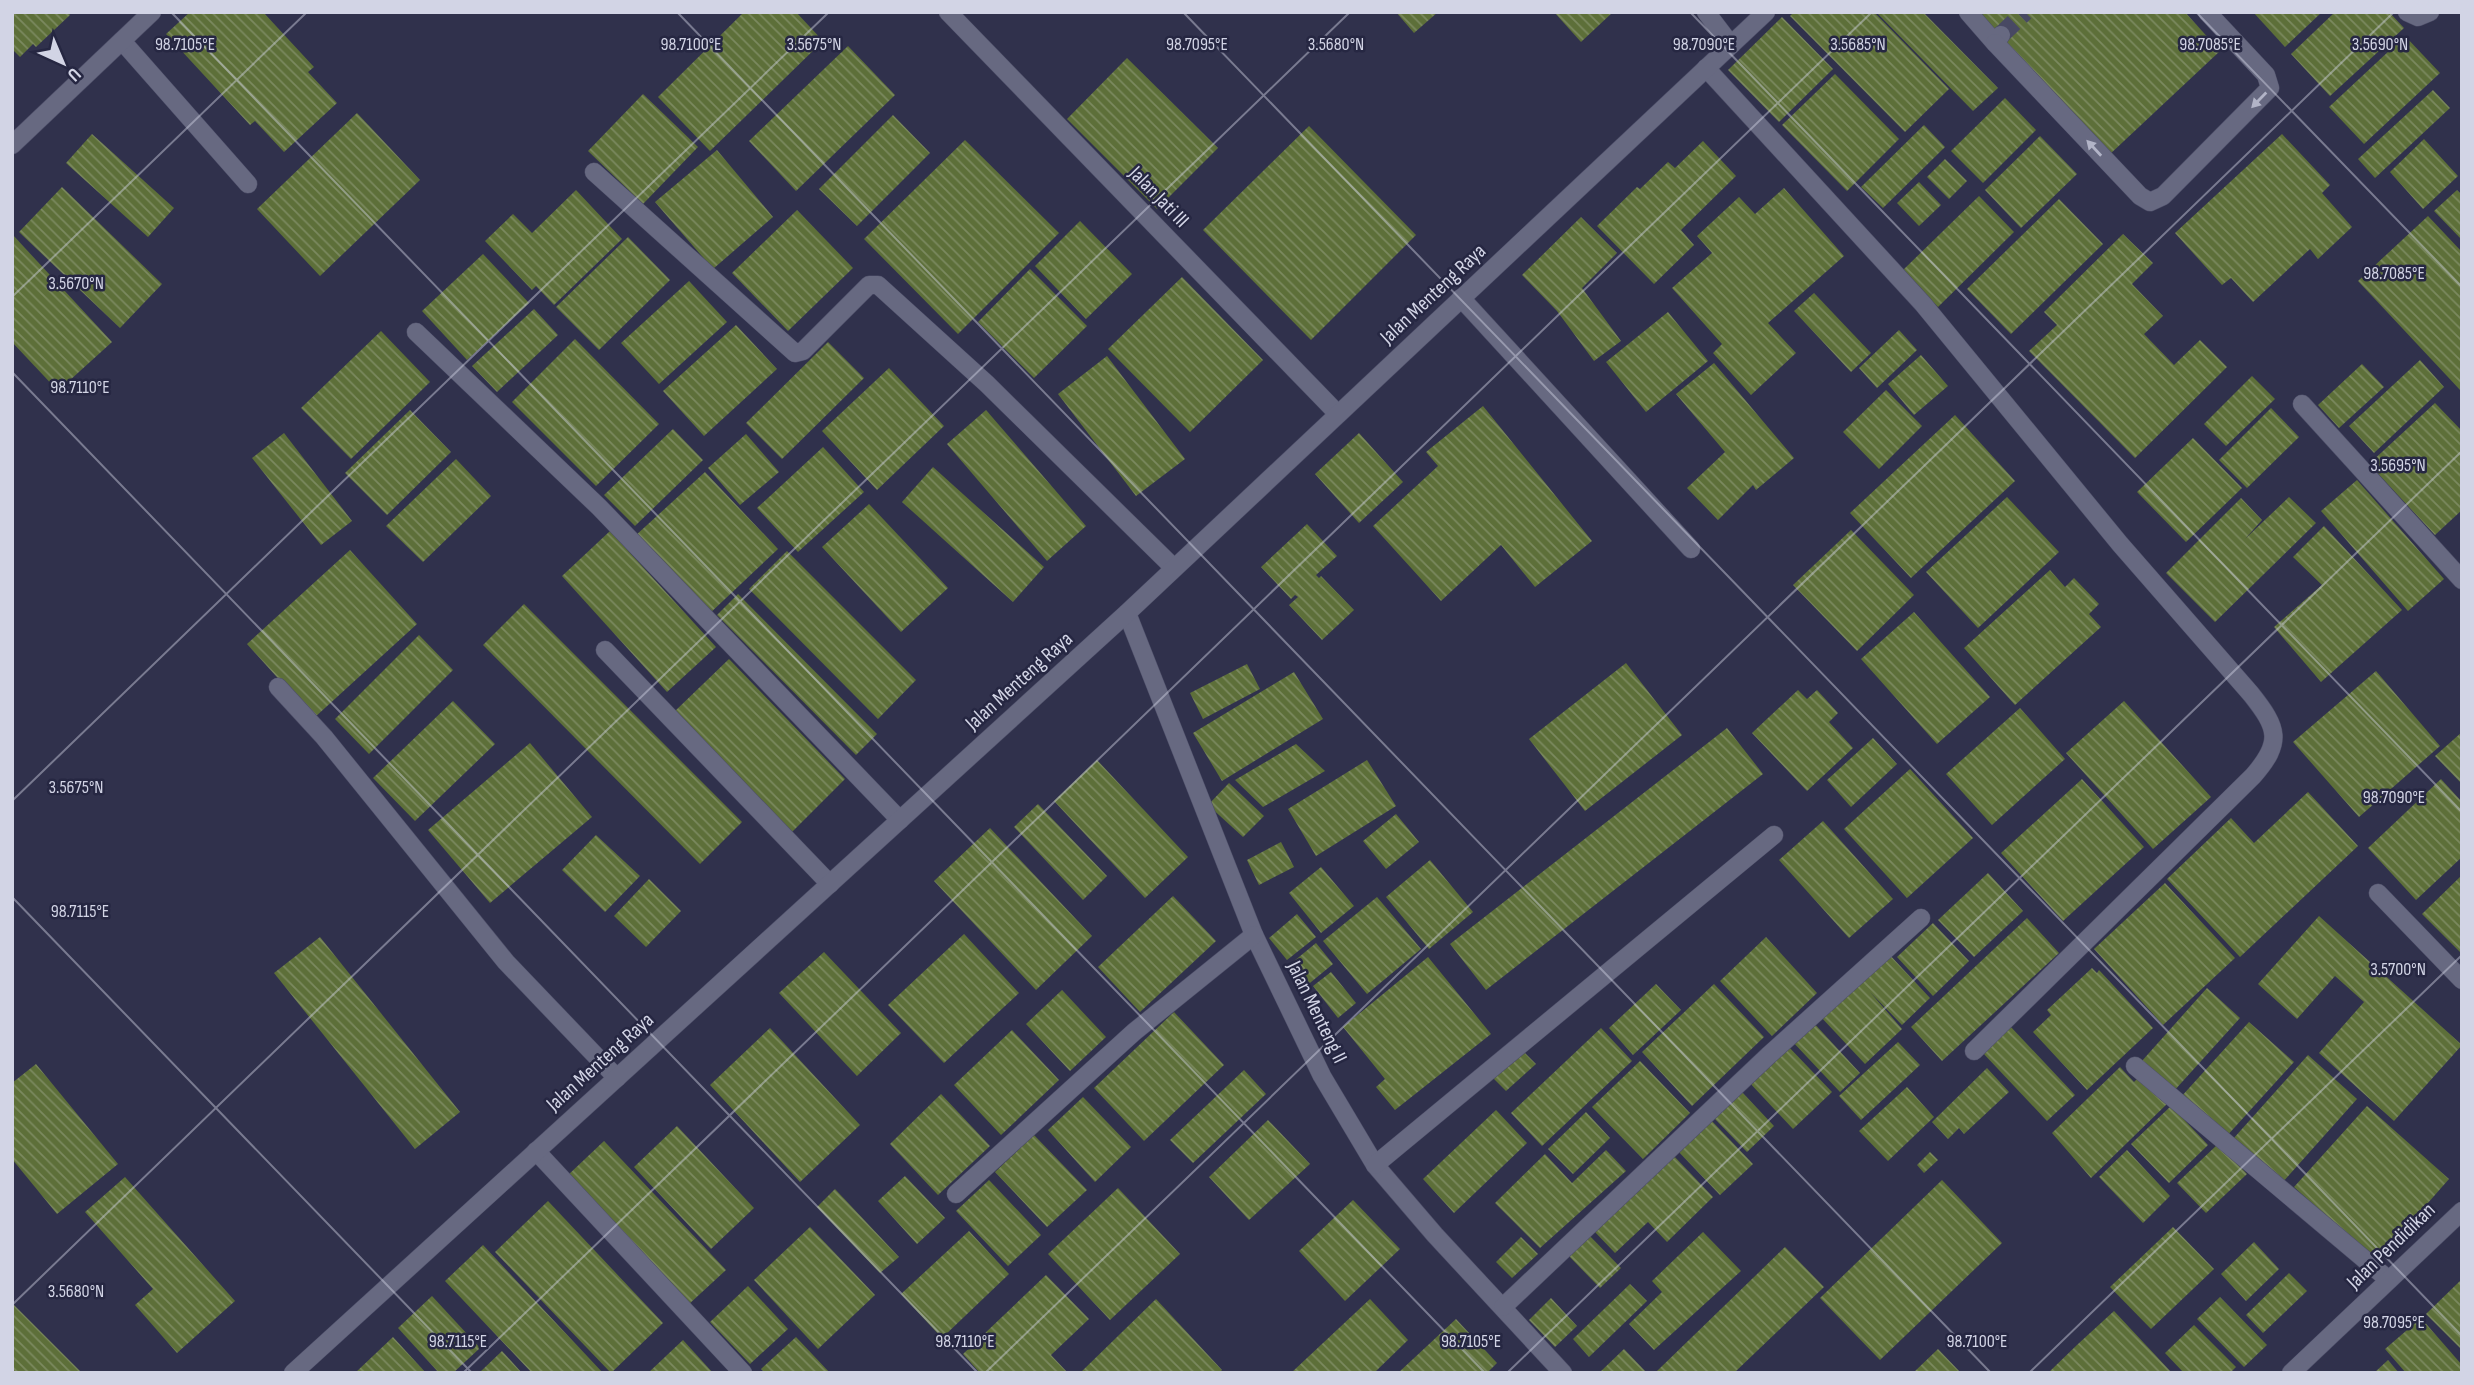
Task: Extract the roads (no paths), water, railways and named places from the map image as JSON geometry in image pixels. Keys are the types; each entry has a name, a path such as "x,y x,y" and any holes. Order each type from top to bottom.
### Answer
{"street":[{"path":"12,145 152,12"},
{"name":"Jalan Jati III","path":"947,12 1338,414"},
{"path":"1706,12 1731,45"},
{"name":"Jalan Menteng Raya","path":"293,1373 1127,613 1766,12"},
{"path":"1968,12 1998,39 2140,196 2150,202 2164,196 2270,88 2266,75 2207,12"},
{"path":"2407,12 2418,17 2430,12"},
{"path":"122,41 248,184"},
{"path":"1706,68 1923,304 2120,544 2251,694 2270,718 2274,730 2269,758 2253,776 1974,1051"},
{"path":"594,172 789,350 803,351 869,285 878,285 988,384 1174,568"},
{"path":"1461,298 1691,549"},
{"path":"416,332 598,507 900,820"},
{"path":"2302,404 2462,580"},
{"name":"Jalan Menteng II","path":"1127,613 1254,935 1322,1076 1375,1165 1435,1235 1563,1373"},
{"path":"605,649 830,884"},
{"path":"278,687 324,737 506,962 617,1078"},
{"path":"1375,1165 1774,835"},
{"path":"2378,892 2462,979"},
{"path":"1503,1307 1769,1055 1922,918"},
{"path":"957,1194 1134,1032 1254,935"},
{"path":"2135,1066 2389,1280"},
{"path":"536,1150 743,1373"},
{"name":"Jalan Pendidikan","path":"2291,1373 2462,1211"}],"tunnel":[{"path":"2001,35 2025,12"}]}
